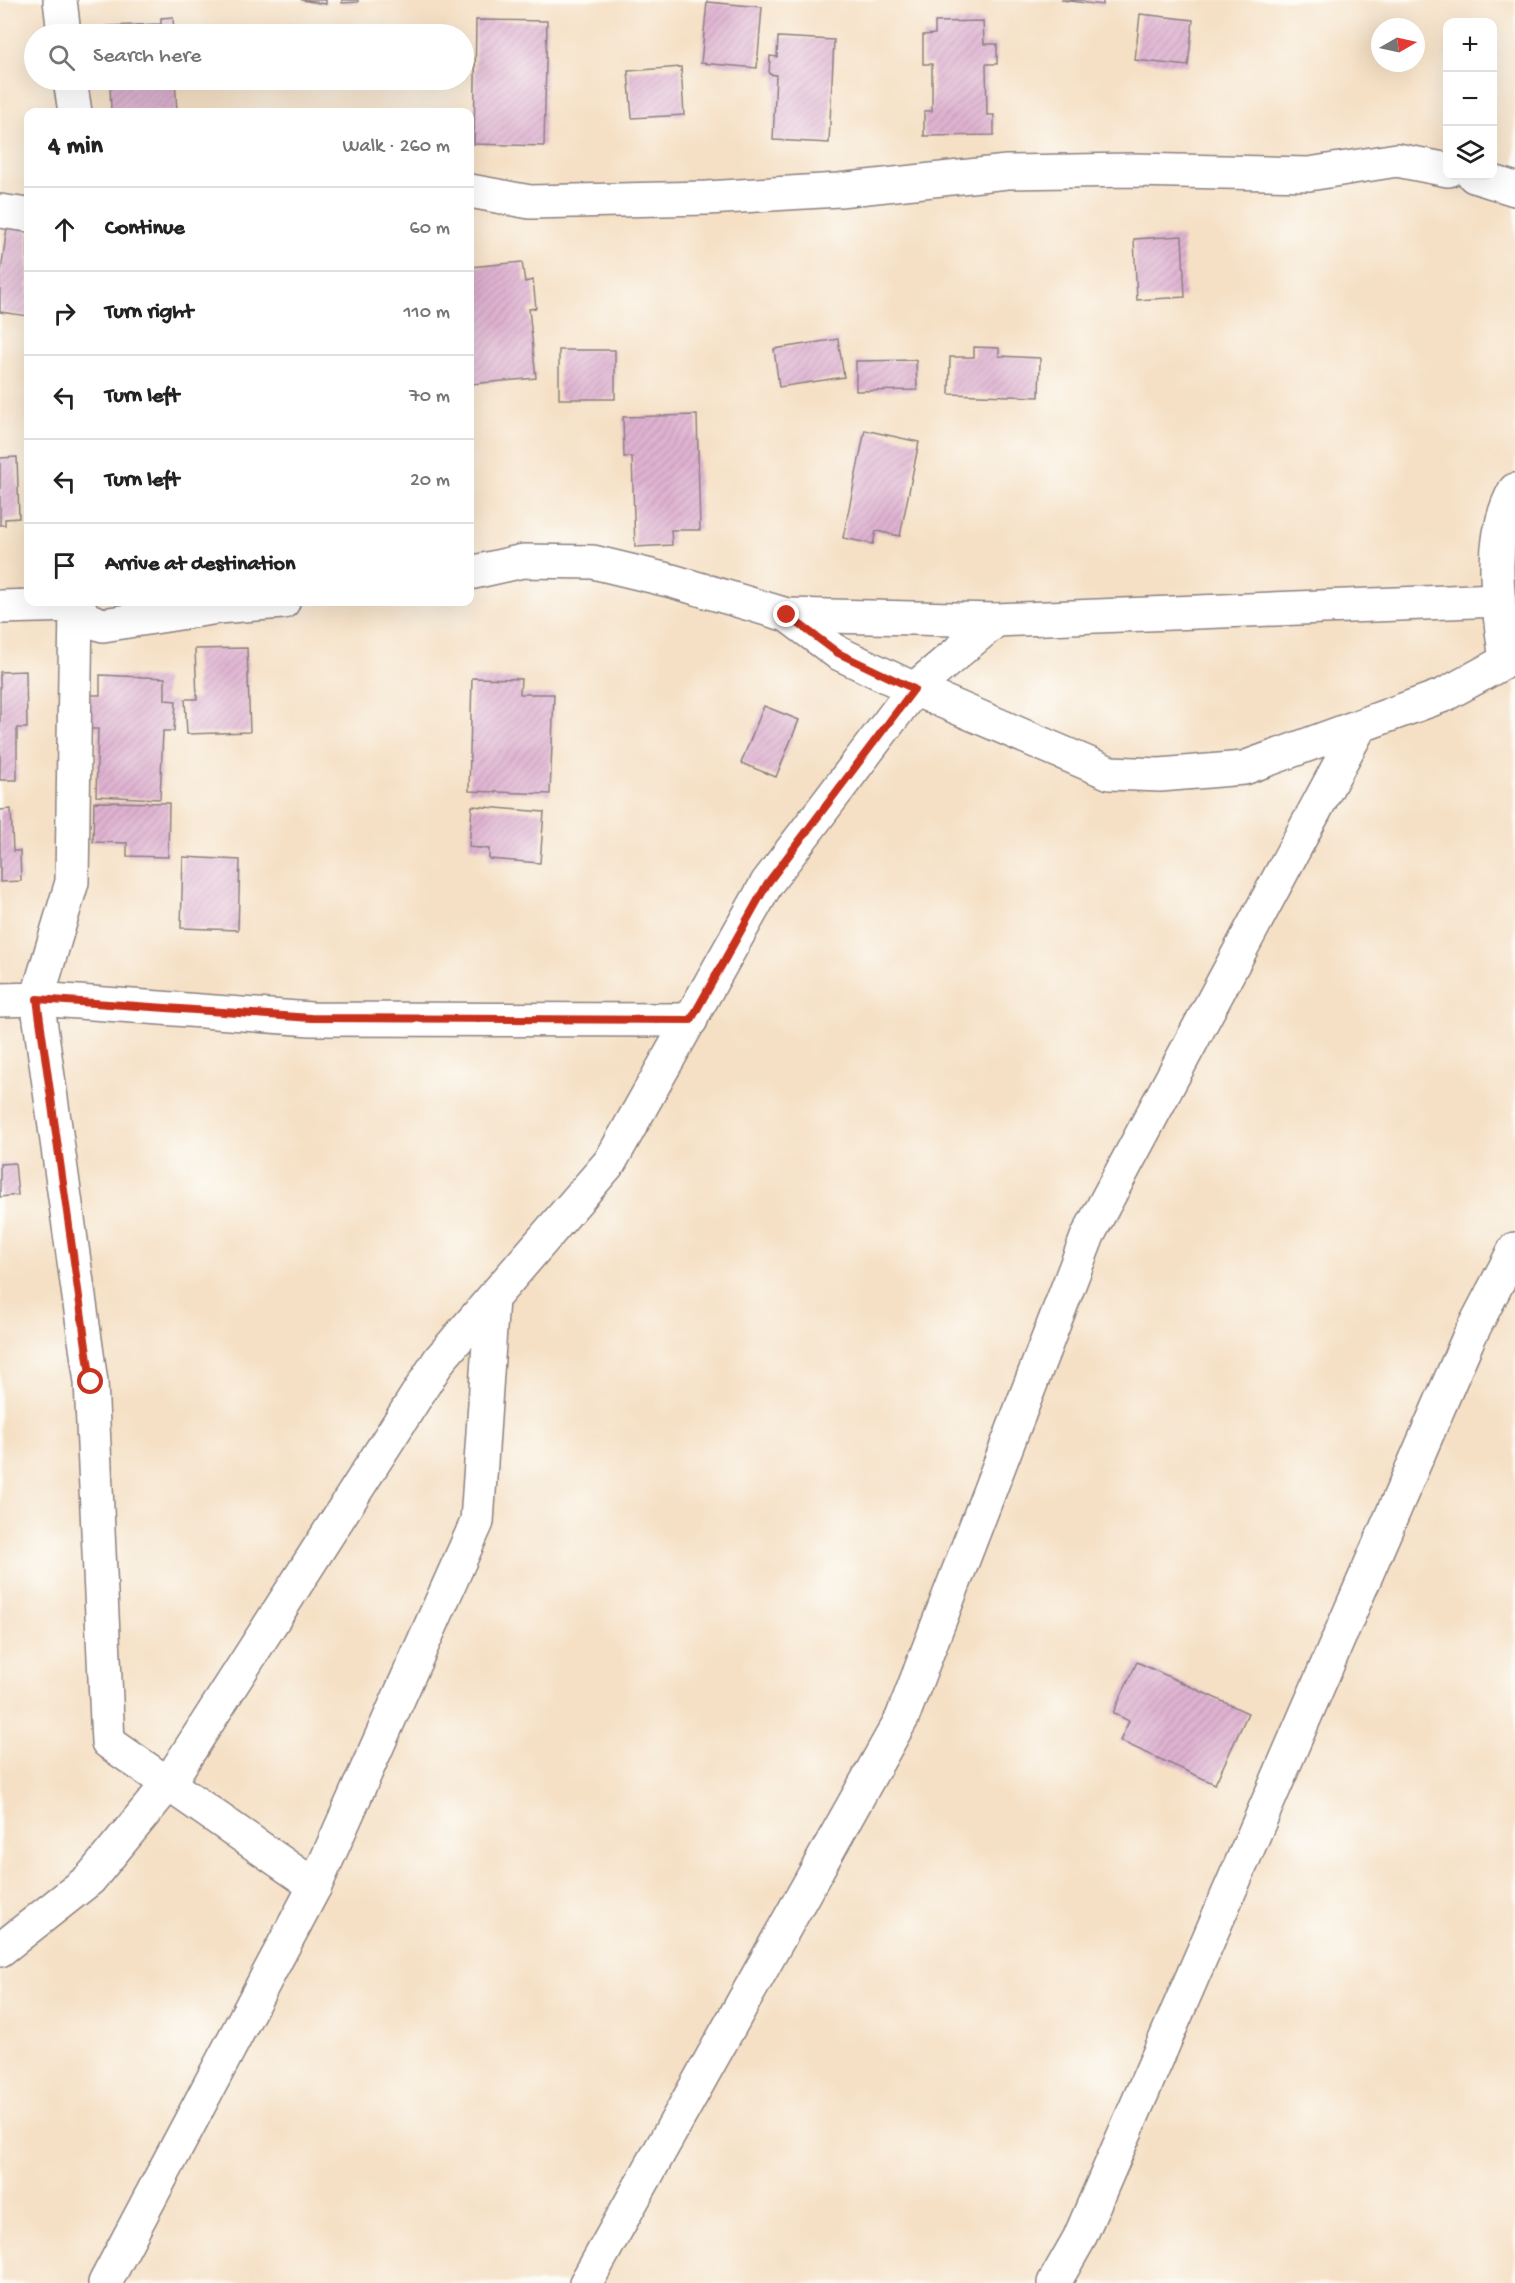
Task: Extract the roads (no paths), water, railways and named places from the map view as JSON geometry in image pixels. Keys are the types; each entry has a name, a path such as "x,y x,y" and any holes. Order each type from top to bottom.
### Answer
{"street":[{"path":"60,0 63,24"},
{"path":"72,90 74,108"},
{"path":"474,192 530,202 779,194 1007,172 1133,170 1309,174 1397,160 1443,169"},
{"path":"1487,180 1515,189"},
{"path":"0,211 24,214"},
{"path":"787,615 838,653 914,689 1110,773 1160,775 1244,768 1359,728 1444,695 1510,659 1498,600 1497,551 1506,505 1515,490"},
{"path":"474,572 523,561 593,562 672,581 787,615 996,620 1498,600"},
{"path":"0,607 24,606"},
{"path":"76,606 72,882 37,999 91,1382 108,1742 315,1886"},
{"path":"78,606 86,619 103,625 231,606"},
{"path":"0,1950 90,1879 168,1784 440,1359 610,1162 767,884 914,689 996,620"},
{"path":"586,2283 902,1718 1088,1235 1359,728"},
{"path":"0,1000 37,999 311,1018 691,1020"},
{"path":"1054,2283 1078,2239 1469,1337 1515,1249"},
{"path":"105,2283 315,1886 477,1522 492,1299"}]}
